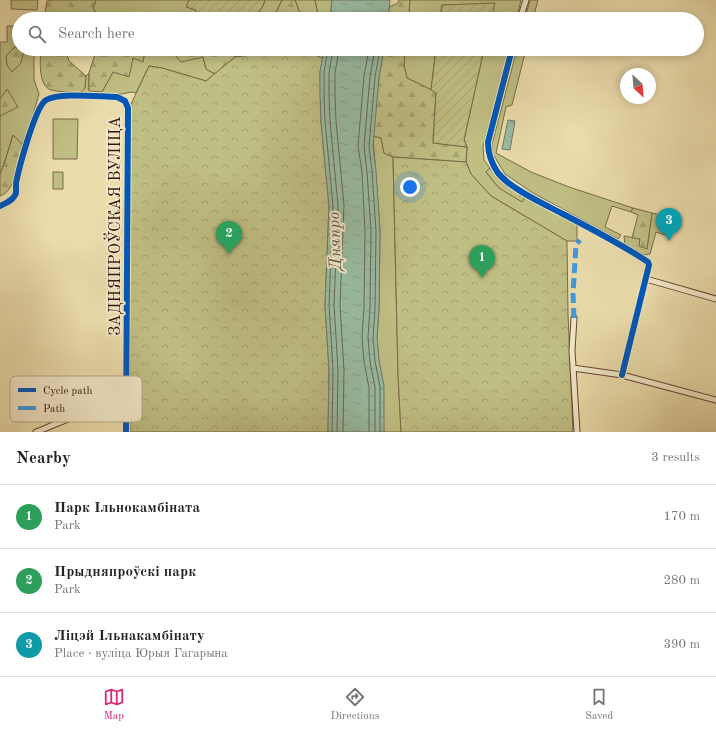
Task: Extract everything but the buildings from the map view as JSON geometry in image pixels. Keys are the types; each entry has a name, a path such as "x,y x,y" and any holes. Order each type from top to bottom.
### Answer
{"street":[{"path":"522,12 526,0"},
{"path":"510,56 488,142 488,154 498,173 514,186 621,244 649,264 622,376"},
{"name":"ЗАДНЯПРОЎСКАЯ ВУЛІЦА","path":"0,206 8,203 16,193 16,185 24,152 39,109 46,100 62,96 117,97 124,101 128,108 126,376"},
{"path":"646,279 716,299"},
{"path":"574,318 572,341 577,432"},
{"path":"573,368 622,376 716,400"},
{"path":"36,432 60,422"}],"green space":[{"path":"11,0 38,0 37,10 11,9"},
{"path":"96,0 189,0 187,7 196,10 196,12 96,12 93,8"},
{"path":"96,0 93,8 96,12 45,12 47,1"},
{"path":"189,0 265,0 259,12 196,12 196,10 186,7"},
{"path":"265,0 282,0 276,12 259,12"},
{"path":"282,0 295,0 299,12 276,12"},
{"path":"295,0 315,0 318,12 299,12"},
{"path":"315,0 332,0 331,12 318,12"},
{"path":"399,0 410,0 409,12 389,12 389,7 398,3"},
{"path":"410,0 521,0 518,12 492,12 494,4 442,5 441,12 409,12"},
{"path":"530,0 538,0 535,12 527,12"},
{"path":"495,3 493,12 441,12 442,5"},
{"path":"7,26 12,26 12,56 34,56 34,80 39,94 22,144 13,135 0,174 0,42 7,42"},
{"path":"12,50 12,56 22,56 21,63 12,72 7,65 6,56"},
{"path":"40,56 67,56 69,61 86,76 85,88 80,93 54,91 47,88 42,78"},
{"path":"94,56 144,56 143,62 133,58 129,77 113,72 102,92 89,91 89,73"},
{"path":"137,56 189,56 203,57 206,69 215,74 206,81 162,68 149,66 136,93 80,93 85,88 86,76 89,73 89,90 102,92 113,72"},
{"path":"176,56 235,56 215,74 206,69 203,57 181,62"},
{"path":"318,56 323,58 320,72 321,122 329,206 325,305 329,370 328,432 130,432 130,422 142,422 142,376 130,376 130,106 149,66 162,68 206,81 235,57"},
{"path":"383,56 405,56 404,65 407,78 436,92 433,143 467,147 466,162 393,157 384,153 381,138 373,136"},
{"path":"405,56 435,56 431,90 407,78 404,65"},
{"path":"435,56 482,56 464,140 467,147 433,143 436,93 431,90"},
{"path":"482,56 507,56 483,147 484,160 490,168 486,172 499,188 522,201 525,197 577,225 577,241 567,241 491,196 471,174 466,162 467,147 464,140"},
{"path":"515,56 524,56 512,105 506,107 496,153 531,172 569,187 633,208 631,212 612,206 605,227 621,235 618,239 533,193 505,174 493,154 492,144"},
{"path":"7,89 18,107 0,116 0,99"},
{"path":"53,119 78,119 77,159 53,159"},
{"path":"13,135 22,144 18,166 10,188 0,196 0,174"},
{"path":"373,136 381,138 384,153 393,157 398,375 401,432 384,432 377,337 379,309 380,231"},
{"path":"393,157 466,162 471,174 491,196 567,241 568,314 573,432 401,432 398,375"},
{"path":"490,168 505,185 525,197 522,202 499,188 486,172"},
{"path":"53,172 63,172 63,189 53,189"},
{"path":"633,208 652,213 647,249 639,246 640,239 632,238 638,215 631,212"},
{"path":"652,213 669,217 665,235 656,232 650,254 644,255 625,244 624,236 640,239 647,249"}],"water":[{"path":"332,0 390,0 389,12 331,12"},
{"name":"Дняпро","path":"323,56 383,56 379,77 373,147 380,231 379,309 377,337 379,360 384,386 384,432 328,432 329,370 325,305 329,206 321,122 320,72"},
{"path":"508,120 515,121 510,150 502,149"}],"marked path":[{"path":"574,318 573,294 576,245 580,240"}],"cycle path":[{"path":"510,56 488,142 489,154 498,173 519,190 606,237 648,262 649,265 622,375"},
{"path":"0,206 14,198 16,193 16,183 32,125 46,100 61,96 80,96 117,97 125,101 128,108 126,376"},
{"path":"126,422 126,432"}],"place":[{"name":"Ліцэй Ільнакамбінату","path":"669,241"},
{"name":"Прыдняпроўскі парк","path":"229,254"},
{"name":"Парк Ільнокамбіната","path":"482,278"}]}
